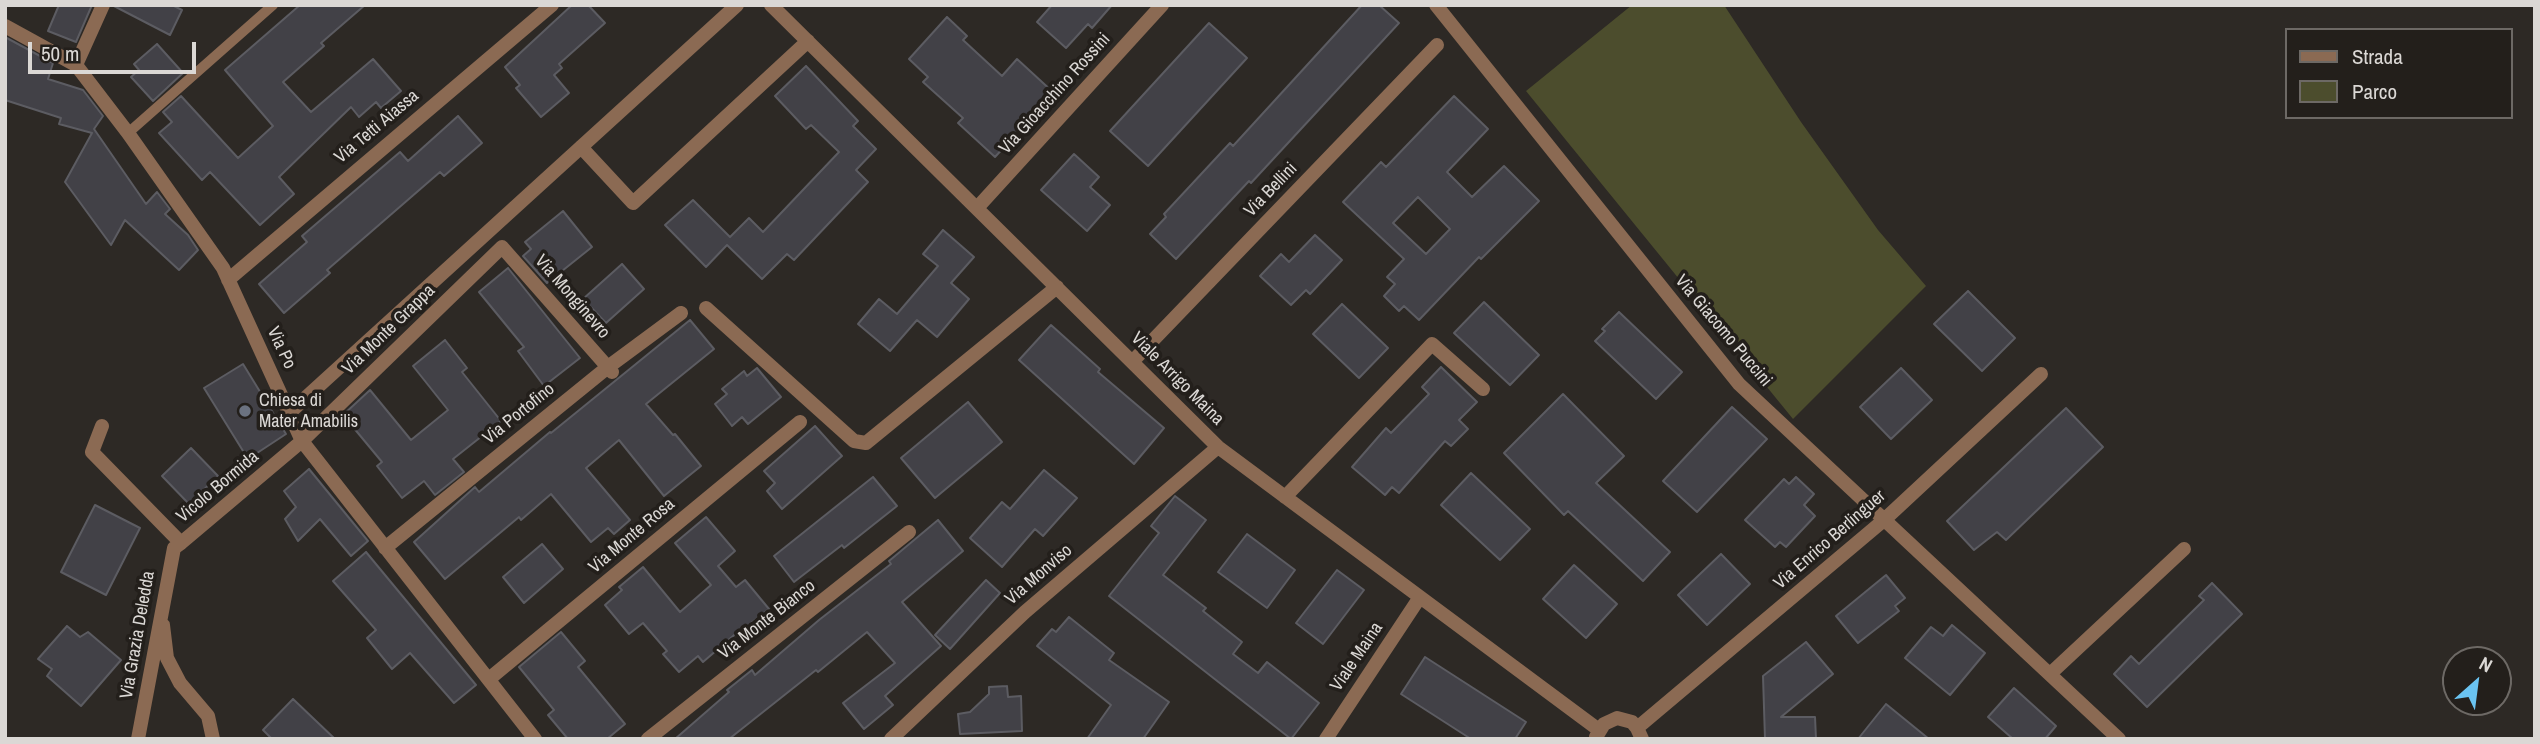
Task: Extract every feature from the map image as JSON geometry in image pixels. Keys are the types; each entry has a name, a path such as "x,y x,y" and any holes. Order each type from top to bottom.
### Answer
{"street":[{"path":"76,65 103,5"},
{"name":"Via Tetti Aiassa","path":"225,274 552,5"},
{"path":"289,412 737,5"},
{"name":"Viale Arrigo Maina","path":"771,5 1218,447 1420,597 1597,734"},
{"name":"Via Gioacchino Rossini","path":"977,208 1162,5"},
{"name":"Via Giacomo Puccini","path":"1436,5 1739,384 2119,739"},
{"name":"Via Po","path":"5,26 76,65 128,132 225,274 302,441 535,739"},
{"path":"581,146 633,203 808,41"},
{"name":"Via Bellini","path":"1132,362 1437,45"},
{"name":"Via Monginevro","path":"502,247 610,369"},
{"name":"Via Monte Grappa","path":"302,441 502,247"},
{"path":"706,308 854,441 866,443 1056,287"},
{"name":"Via Portofino","path":"385,548 681,313"},
{"path":"1285,497 1432,344 1483,389"},
{"name":"Via Enrico Berlinguer","path":"1639,733 1884,520 2041,374"},
{"name":"Via Monte Rosa","path":"488,679 800,422"},
{"name":"Vicolo Bormida","path":"102,425 92,452 181,543 302,441"},
{"name":"Via Monviso","path":"891,739 1025,612 1218,447"},
{"name":"Via Monte Bianco","path":"648,739 909,532"},
{"name":"Via Grazia Deledda","path":"138,739 174,548 181,543"},
{"path":"2050,674 2184,549"},
{"name":"Viale Maina","path":"1326,739 1420,597"},
{"path":"161,617 167,658 180,683 208,716 213,739"},
{"path":"1597,734 1604,724 1618,718 1625,719 1639,733"}],"lane":[{"path":"128,132 273,5"}],"green space":[{"path":"1632,5 1724,5 1801,122 1878,230 1926,286 1793,419 1526,91"}],"building":[{"path":"59,5 92,5 76,42 48,31"},
{"path":"112,5 172,5 182,10 170,35"},
{"path":"300,5 365,5 321,43 324,46 283,82 311,112 373,59 401,91 381,108 376,102 359,117 351,107 279,177 294,194 260,225 210,172 202,180 159,133 172,122 163,112 181,96 238,158 273,126 225,70"},
{"path":"572,5 588,5 605,23 559,64 562,68 554,75 569,93 541,117 516,88 520,85 505,67"},
{"path":"1052,5 1112,5 1092,28 1088,24 1066,48 1037,22"},
{"path":"1362,5 1379,5 1399,23 1251,183 1249,181 1176,259 1150,234 1166,217 1164,214 1230,143 1233,146"},
{"path":"947,17 967,36 963,40 1002,76 1017,59 1054,93 995,157 958,123 963,118 923,82 928,77 909,59"},
{"path":"1209,23 1247,58 1148,166 1110,131"},
{"path":"5,37 53,63 48,79 83,90 103,116 94,129 146,204 157,192 170,209 165,214 188,235 198,250 179,270 125,220 111,245 65,182 92,133 59,124 61,118 5,100"},
{"path":"157,44 183,73 153,101 131,77 139,70 134,64"},
{"path":"806,66 858,121 853,126 876,149 856,170 868,182 794,260 787,254 762,279 727,245 706,267 665,225 693,200 730,237 749,218 763,232 839,152 811,125 806,129 775,96"},
{"path":"1454,96 1488,129 1447,172 1472,197 1504,166 1539,201 1481,259 1479,257 1419,320 1404,306 1399,311 1384,296 1395,284 1387,277 1404,259 1343,202 1381,162 1386,167","holes":["1418,197 1450,229 1426,254 1393,223"]},
{"path":"458,116 482,143 444,176 440,172 327,270 330,273 284,313 259,284 307,242 302,236 400,152 408,161"},
{"path":"1074,154 1099,177 1090,187 1110,205 1087,231 1041,190"},
{"path":"563,211 592,247 547,283 523,256 531,249 525,242"},
{"path":"943,230 974,257 951,283 969,299 937,337 917,320 890,351 858,324 879,299 897,314 938,266 923,254"},
{"path":"1315,235 1342,260 1310,294 1306,290 1291,305 1260,276 1281,254 1289,262"},
{"path":"622,264 644,289 606,323 583,299"},
{"path":"508,268 580,358 544,386 518,351 524,347 479,292"},
{"path":"1968,291 2015,338 1982,371 1934,324"},
{"path":"1484,302 1539,355 1510,385 1454,333"},
{"path":"1342,304 1388,348 1359,378 1313,334"},
{"path":"1619,312 1682,372 1656,399 1595,341 1605,331 1602,329"},
{"path":"690,320 714,349 646,404 701,466 664,496 619,440 586,468 630,520 614,534 608,528 591,542 551,494 445,579 414,542 475,487 479,492"},
{"path":"1051,325 1100,369 1098,372 1164,428 1134,464 1019,360"},
{"path":"445,340 467,368 462,372 501,421 453,459 464,472 435,495 424,481 402,498 377,466 382,462 343,415 370,390 411,440 448,410 413,366"},
{"name":"Chiesa di Mater Amabilis","path":"243,364 286,434 248,459 204,388"},
{"path":"1441,367 1477,402 1459,420 1468,429 1451,446 1445,441 1399,493 1392,487 1385,495 1352,467 1386,428 1391,433 1429,394 1422,387"},
{"path":"757,368 781,397 748,424 742,417 732,426 715,404 727,394 722,389 744,371 747,376"},
{"path":"1901,368 1932,400 1891,439 1860,407"},
{"path":"1563,394 1624,456 1596,483 1670,552 1643,581 1568,511 1564,515 1504,453"},
{"path":"968,402 1002,442 935,498 901,458"},
{"path":"1732,407 1767,439 1697,512 1663,481"},
{"path":"2066,408 2103,447 2006,540 1997,532 1974,550 1947,521"},
{"path":"815,426 842,456 782,509 767,491 775,483 764,471"},
{"path":"191,448 218,476 189,504 162,476"},
{"path":"309,469 368,541 351,556 320,519 298,541 285,519 296,507 284,491"},
{"path":"1044,470 1077,498 1043,536 1035,529 1002,567 970,538 1002,502 1010,509"},
{"path":"1471,473 1530,529 1500,560 1441,505"},
{"path":"873,477 897,506 844,548 842,545 794,582 774,556"},
{"path":"1796,477 1814,494 1804,505 1815,516 1786,547 1780,542 1775,547 1745,520 1784,479 1789,484"},
{"path":"1175,496 1206,520 1163,575 1206,608 1203,611 1242,642 1233,654 1258,673 1267,662 1319,703 1291,739 1109,596 1159,533 1151,526"},
{"path":"95,505 140,528 106,595 61,572"},
{"path":"706,517 735,551 718,566 736,587 745,580 769,609 703,662 698,656 679,672 663,654 667,651 643,623 629,634 605,605 622,590 619,587 643,567 680,612 711,585 675,543"},
{"path":"938,520 963,551 902,602 941,646 885,696 893,705 864,729 843,703 895,663 867,632 729,739 675,739 729,692 727,690 752,670 755,675 819,620 891,564 889,561"},
{"path":"1247,534 1295,570 1267,608 1218,572"},
{"path":"542,544 563,569 524,603 503,577"},
{"path":"366,552 476,685 454,703 410,653 392,669 367,638 376,630 333,581"},
{"path":"1721,554 1750,584 1707,625 1678,595"},
{"path":"1574,565 1617,604 1586,638 1543,599"},
{"path":"1337,570 1364,590 1323,644 1296,623"},
{"path":"1886,575 1905,598 1895,606 1899,611 1858,643 1836,616"},
{"path":"986,580 1000,593 950,649 935,635"},
{"path":"2212,583 2242,614 2147,707 2114,674 2131,656 2139,664 2204,600 2199,596"},
{"path":"1069,617 1114,653 1109,660 1169,702 1143,739 1087,739 1111,705 1037,646 1052,629 1056,632"},
{"path":"1952,625 1985,653 1950,695 1905,658 1931,627 1943,636"},
{"path":"67,626 80,637 88,632 121,660 81,706 47,676 52,669 38,659"},
{"path":"561,632 585,661 578,667 625,724 607,739 568,739 548,715 554,710 519,667"},
{"path":"1806,642 1833,674 1781,717 1815,717 1816,739 1765,739 1763,676"},
{"path":"1425,657 1526,722 1515,739 1471,739 1401,694"},
{"path":"1007,686 1008,697 1021,696 1022,731 960,734 958,714 970,712 989,694 989,687"},
{"path":"2014,688 2056,726 2045,739 2013,739 1988,717"},
{"path":"293,699 335,739 272,739 263,730"},
{"path":"1886,704 1929,739 1858,739"}],"place":[{"name":"Chiesa di Mater Amabilis","path":"245,411"}]}
